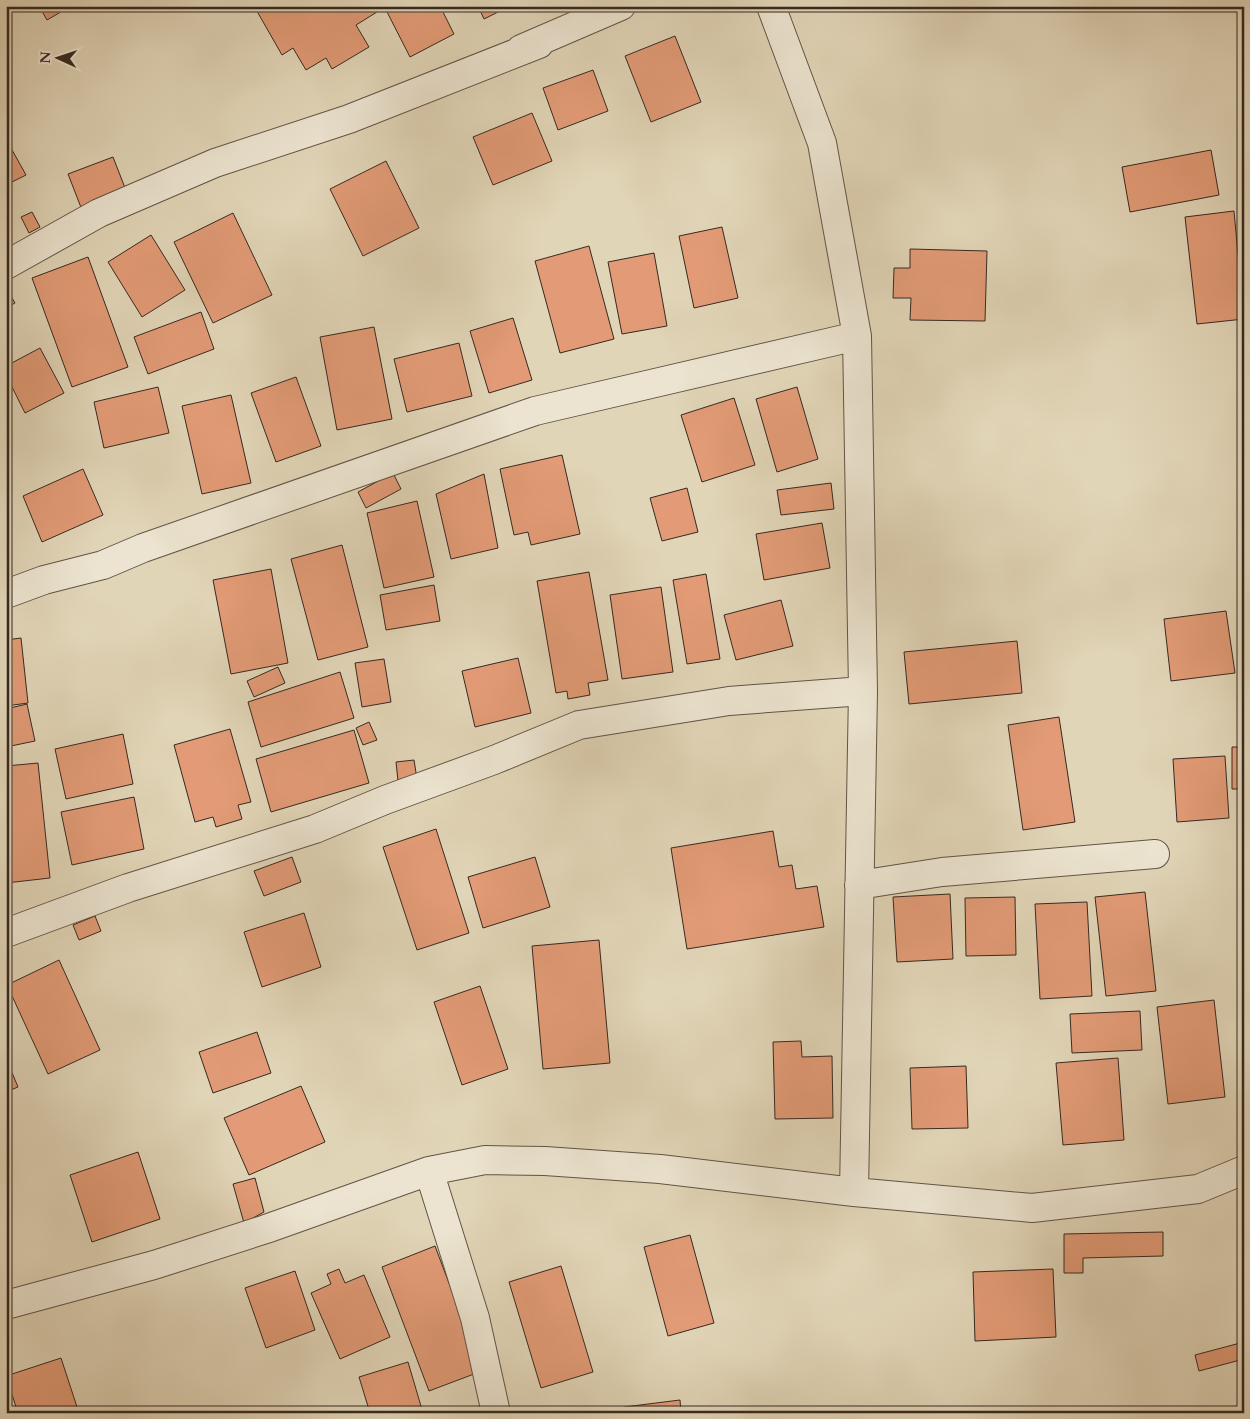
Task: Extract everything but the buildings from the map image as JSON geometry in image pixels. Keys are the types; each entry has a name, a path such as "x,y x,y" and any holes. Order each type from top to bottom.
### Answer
{"street":[{"path":"349,119 621,6"},
{"path":"771,6 822,143 857,336 863,691 854,1192"},
{"path":"6,265 99,213 202,168 349,119 539,44"},
{"path":"6,594 44,580 103,565 143,548 535,412 857,336"},
{"path":"6,933 128,888 315,830 386,800 494,760 580,725 729,701 863,691"},
{"path":"859,885 942,872 1155,854"},
{"path":"6,1305 154,1265 266,1229 429,1171 485,1160 545,1161 660,1169 854,1192 1032,1208 1198,1189 1244,1170"},
{"path":"429,1171 476,1318 496,1413"}]}
